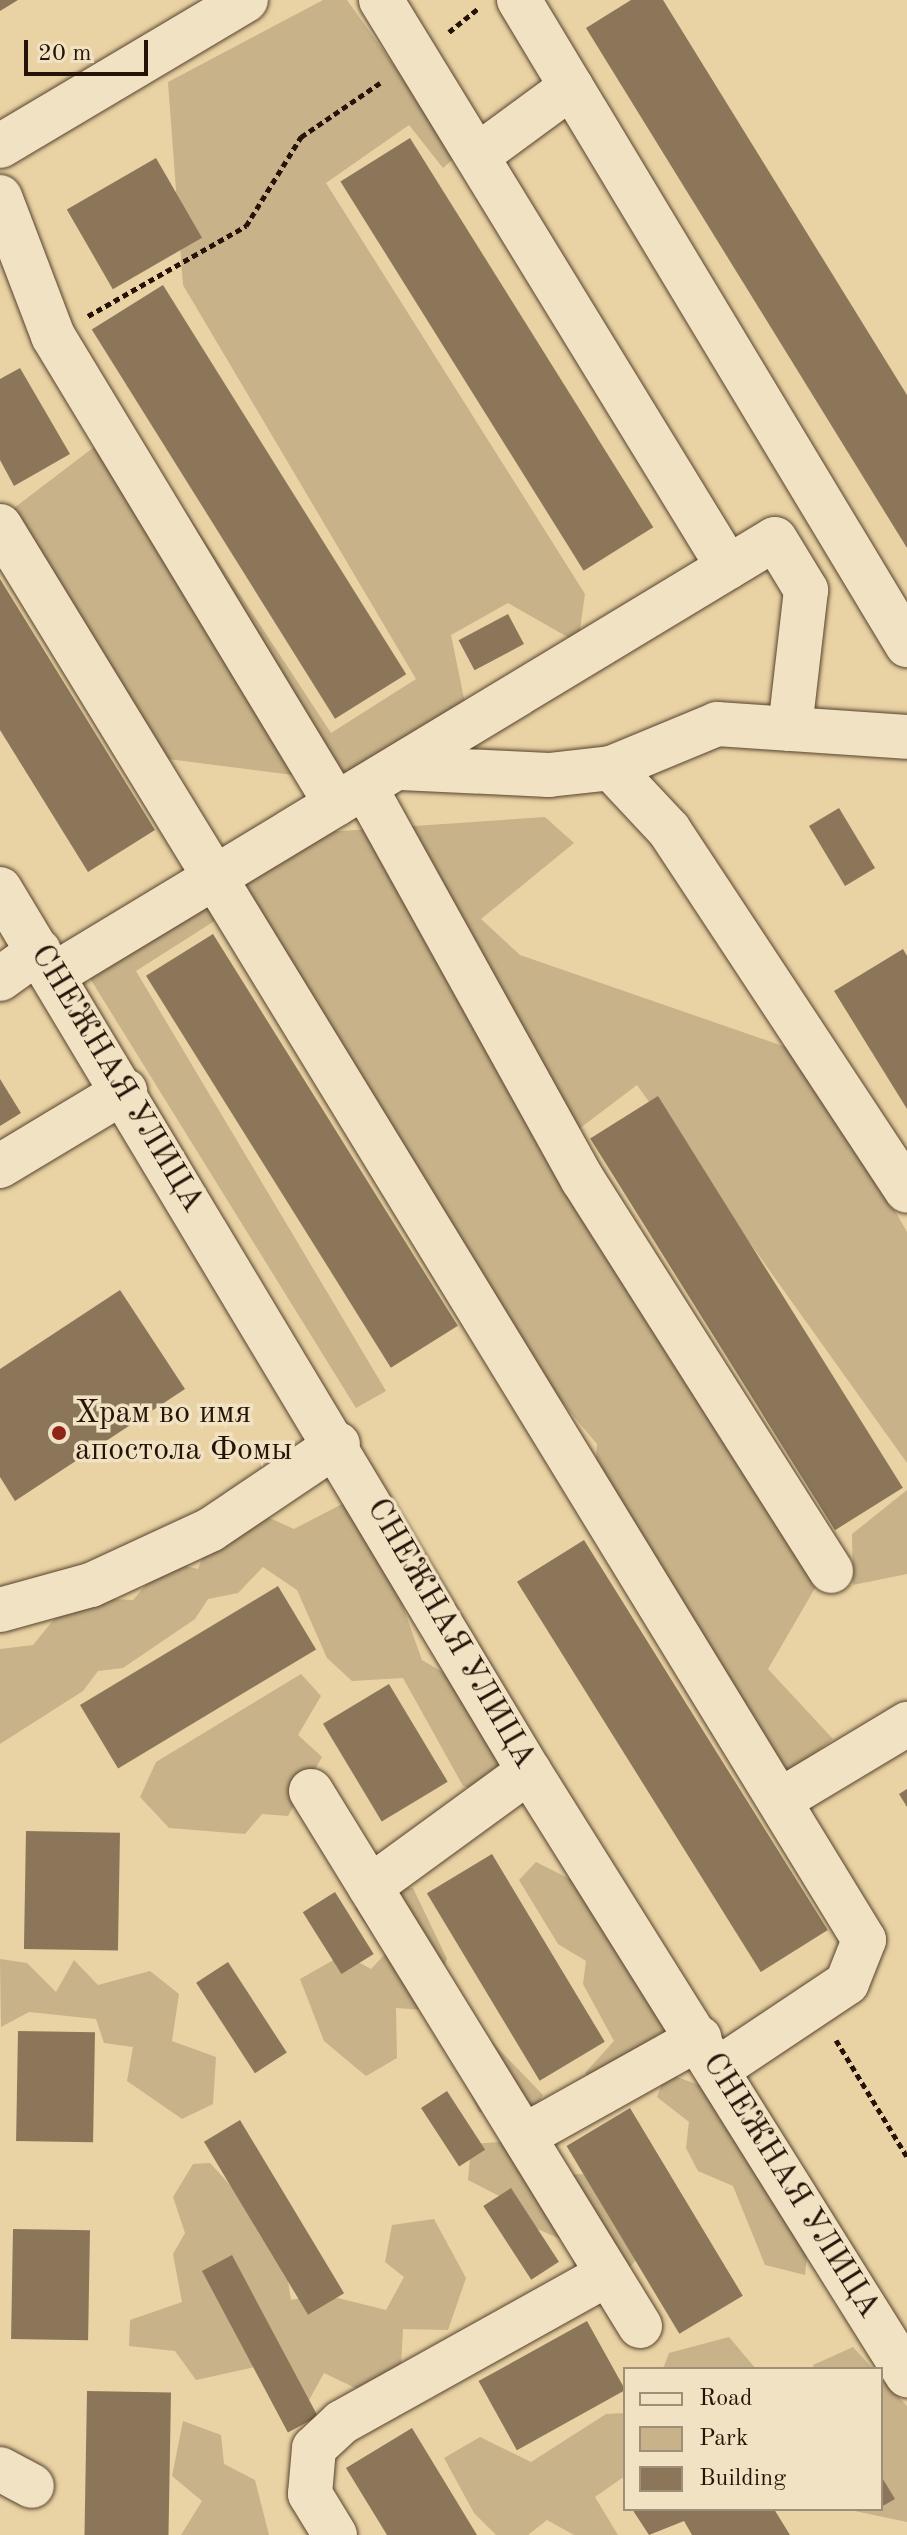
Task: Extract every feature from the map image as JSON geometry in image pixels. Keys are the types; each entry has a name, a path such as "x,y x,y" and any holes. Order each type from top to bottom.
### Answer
{"street":[{"path":"0,146 246,0"},
{"path":"381,0 728,567"},
{"path":"519,0 907,645"},
{"path":"477,156 571,87"},
{"path":"0,197 53,336 368,787 583,1180 831,1571"},
{"path":"0,526 784,1798 864,1940 847,1983 814,2005 524,2136"},
{"path":"0,979 46,963 368,787 775,539 806,590 790,729"},
{"path":"368,787 611,768 717,724 907,737"},
{"path":"611,768 669,830 907,1191"},
{"name":"СНЕЖНАЯ УЛИЦА","path":"0,889 338,1444 529,1771 907,2375"},
{"path":"0,1166 125,1091"},
{"path":"0,1610 91,1585 210,1530 338,1444"},
{"path":"784,1798 907,1724"},
{"path":"370,1887 529,1771"},
{"path":"311,1791 640,2326"},
{"path":"335,2535 310,2494 314,2448 342,2422 608,2274"}],"path":[{"path":"53,336 246,226 301,137 416,58"},
{"path":"814,2005 907,2157"}],"green space":[{"path":"323,0 347,0 458,155 443,168 409,125 326,183 585,594 578,643 508,603 451,635 466,708 348,782 160,758 10,511 127,422 331,733 416,679 183,285 168,82"},
{"path":"545,817 574,843 481,919 520,955 806,1054 907,1232 907,1463 637,1085 571,1135 836,1552 768,1669 833,1739 762,1795 591,1517 597,1444 540,1376 216,920 136,971 386,1391 356,1408 86,972 326,832"},
{"path":"907,1490 907,1574 853,1585 852,1534"},
{"path":"346,1502 386,1559 422,1660 458,1681 507,1763 483,1793 463,1786 403,1678 352,1681 327,1658 297,1590 263,1567 238,1593 208,1599 195,1619 123,1668 98,1671 83,1691 0,1744 0,1649 33,1645 72,1597 133,1600 166,1561 198,1569 211,1536 252,1510 294,1529"},
{"path":"301,1674 321,1696 298,1735 322,1757 288,1816 262,1814 245,1834 169,1828 140,1797 156,1762"},
{"path":"536,1862 574,1881 666,2031 601,2088 585,2073 614,2041 583,1984 586,1961 558,1944 519,1880"},
{"path":"361,1883 413,1888 447,1959 423,2010 396,2008 397,2058 366,2076 324,2041 300,1979 344,1954 371,1969 386,1953 355,1909"},
{"path":"0,1959 27,1963 56,1992 74,1960 98,1985 150,1971 179,1994 172,2041 216,2057 213,2104 182,2119 127,2081 133,2047 104,2043 96,2019 29,2012 1,2027"},
{"path":"492,2042 543,2095 529,2120 479,2112 459,2068"},
{"path":"666,2073 710,2089 719,2118 747,2131 809,2237 805,2275 765,2265 733,2186 698,2171 686,2148 689,2122 657,2097"},
{"path":"513,2141 533,2177 584,2174 639,2256 611,2291 576,2271 567,2242 524,2223 509,2201 468,2180 471,2144"},
{"path":"210,2163 282,2242 291,2300 322,2294 386,2310 404,2277 385,2262 392,2225 434,2219 466,2278 448,2330 403,2329 401,2366 366,2393 324,2373 303,2411 269,2364 196,2380 175,2351 129,2346 130,2320 182,2302 173,2254 185,2233 173,2197 193,2164"},
{"path":"729,2337 754,2367 664,2367 669,2353"},
{"path":"853,2347 871,2367 814,2367"},
{"path":"883,2380 907,2406 907,2522 855,2511 883,2511"},
{"path":"623,2413 623,2477 595,2497 618,2535 574,2535 547,2520 528,2535 496,2535 474,2513 444,2458 480,2437 531,2462 606,2414"},
{"path":"183,2421 221,2435 224,2464 255,2480 269,2535 181,2535 202,2501 172,2476"}],"building":[{"path":"0,0 18,0 0,11"},
{"path":"631,0 663,0 907,395 907,548 586,28"},
{"path":"410,138 653,527 584,571 340,181"},
{"path":"156,158 202,238 113,289 67,210"},
{"path":"163,285 406,674 335,719 92,330"},
{"path":"20,368 70,454 14,486 0,460 0,379"},
{"path":"0,579 155,830 88,872 0,730"},
{"path":"508,614 524,644 475,670 459,640"},
{"path":"839,808 875,868 845,886 809,826"},
{"path":"213,934 458,1326 391,1368 146,976"},
{"path":"903,949 907,956 907,1109 834,991"},
{"path":"0,1079 21,1113 0,1126"},
{"path":"658,1096 903,1488 835,1530 590,1138"},
{"name":"Храм во имя апостола Фомы","path":"120,1290 185,1389 15,1501 0,1477 0,1369"},
{"path":"584,1540 828,1930 761,1972 517,1582"},
{"path":"278,1586 316,1649 118,1768 80,1705"},
{"path":"389,1684 448,1782 382,1821 323,1724"},
{"path":"907,1789 907,1807 899,1794"},
{"path":"26,1831 120,1833 118,1951 24,1949"},
{"path":"492,1854 605,2042 540,2081 427,1893"},
{"path":"335,1892 374,1954 341,1974 303,1912"},
{"path":"228,1962 287,2053 255,2073 196,1983"},
{"path":"18,2031 95,2032 93,2142 16,2141"},
{"path":"447,2091 485,2150 459,2167 421,2108"},
{"path":"630,2108 743,2296 679,2334 567,2146"},
{"path":"240,2120 344,2293 308,2315 204,2142"},
{"path":"511,2188 559,2262 531,2280 483,2206"},
{"path":"13,2229 90,2230 88,2340 11,2339"},
{"path":"232,2255 318,2417 288,2433 202,2271"},
{"path":"587,2321 623,2386 623,2391 517,2450 479,2381"},
{"path":"87,2391 171,2392 168,2535 84,2535"},
{"path":"412,2428 477,2535 387,2535 346,2468"},
{"path":"883,2479 895,2499 883,2506"},
{"path":"633,2511 775,2511 790,2535 692,2535 684,2521 649,2535"}],"place":[{"name":"Храм во имя апостола Фомы","path":"59,1433"}]}
